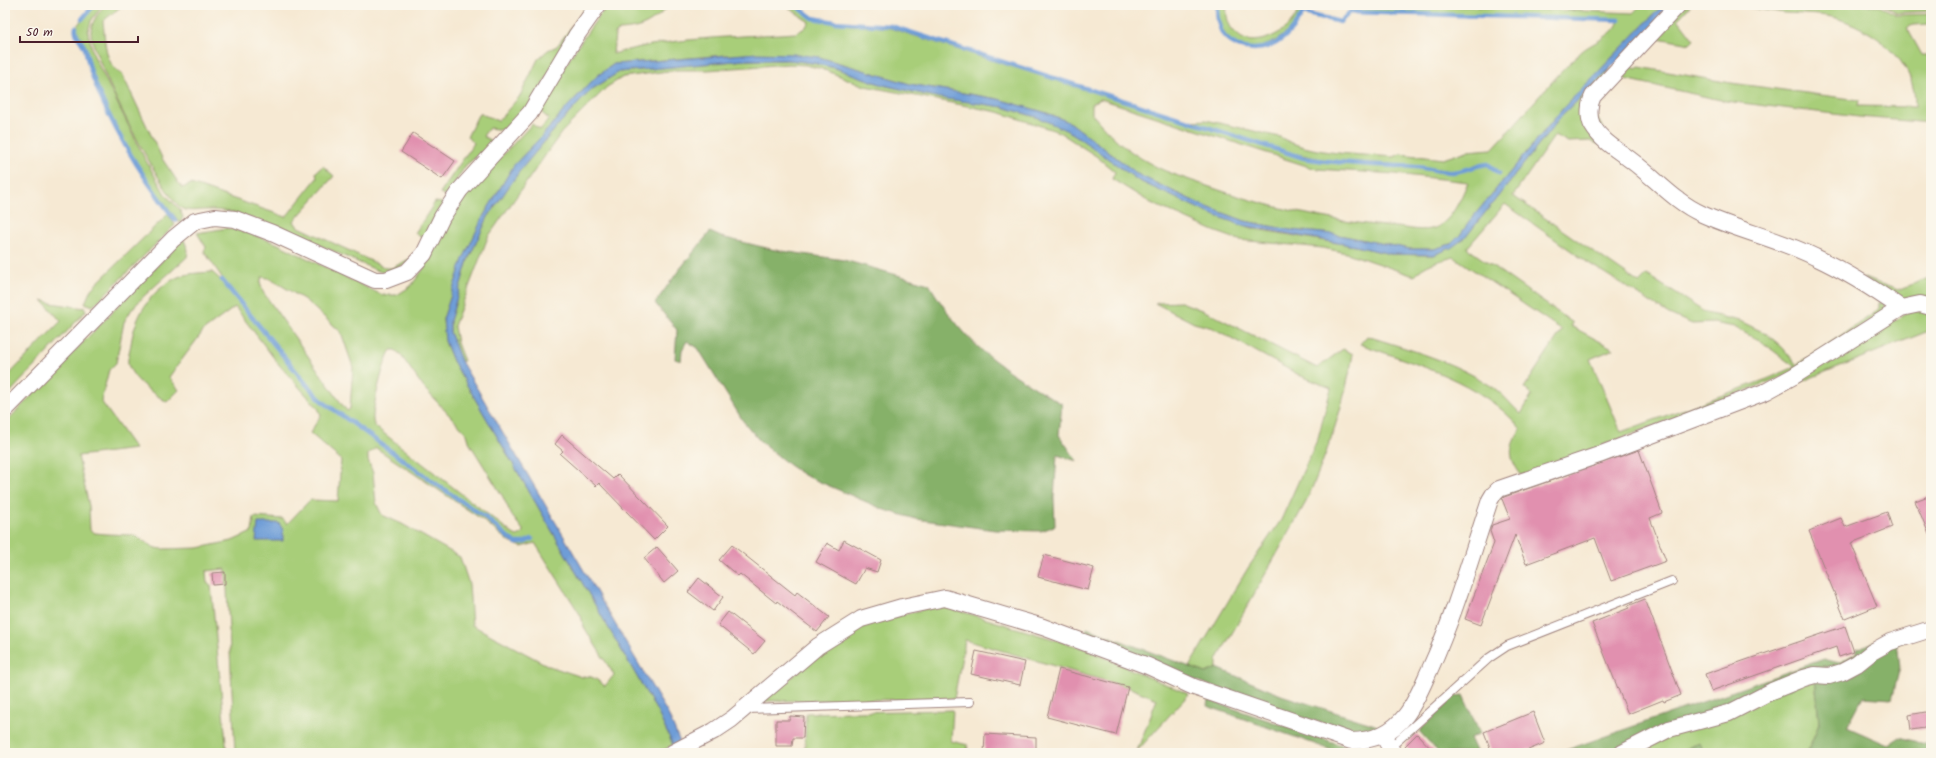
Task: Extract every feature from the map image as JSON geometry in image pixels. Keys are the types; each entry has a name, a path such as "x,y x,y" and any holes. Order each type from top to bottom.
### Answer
{"street":[{"path":"5,410 173,239 195,221 215,217 235,219 272,233 375,280 386,280 407,272 424,254 442,217 460,190 530,113 568,49 598,5"},
{"path":"1678,5 1593,96 1590,103 1591,123 1597,132 1610,146 1632,160 1689,208 1715,220 1786,244 1817,257 1901,308"},
{"path":"672,753 714,731 732,719 818,646 860,619 902,607 945,598 1043,628 1148,666 1194,686 1351,741 1366,741 1389,745 1424,682 1439,649 1462,587 1493,494 1499,490 1599,455 1767,391 1794,376 1901,308 1920,304 1931,307"},
{"path":"1622,753 1669,729 1728,712 1772,690 1804,678 1815,675 1830,676 1842,672 1890,642 1931,629"}],"lane":[{"path":"1389,745 1396,742 1489,658 1507,646 1672,581"},
{"path":"742,709 970,702"}],"green space":[{"path":"95,5 102,5 91,21 88,32 94,56 145,159 165,194 180,210 183,217 180,223 149,183 129,151 108,111 93,76 85,45 76,30 82,19"},
{"path":"105,5 123,5 103,21 106,50 109,58 116,70 122,74 163,160 182,188 191,184 286,217 317,178 316,172 323,166 334,176 294,221 297,226 386,268 392,268 409,259 412,260 392,272 381,272 294,234 238,214 219,210 191,211 181,208 159,178 144,152 128,122 102,66 91,31 94,20"},
{"path":"586,5 592,5 528,108 504,130 489,128 483,136 494,143 466,165 446,196 440,193 474,143 467,137 479,113 498,121 520,96 538,59 548,50 557,46 582,13"},
{"path":"607,5 670,5 647,24 635,28 619,30 615,34 613,54 634,48 680,41 796,33 805,28 809,22 785,5 790,5 807,16 815,19 843,24 890,28 1304,159 1346,164 1416,168 1448,173 1488,165 1498,174 1499,172 1489,163 1477,164 1465,169 1451,171 1418,166 1326,160 1283,151 1192,121 1206,120 1280,137 1305,147 1335,153 1394,157 1400,154 1443,159 1467,151 1492,149 1569,64 1586,48 1614,30 1619,19 1350,11 1354,5 1434,5 1633,13 1641,5 1663,5 1565,106 1472,218 1460,235 1451,244 1434,249 1410,249 1334,234 1290,230 1245,221 1202,205 1139,175 1071,123 1047,113 998,99 910,84 819,57 726,55 614,64 597,76 514,165 484,215 463,260 443,319 445,341 453,361 657,711 673,745 666,749 649,753 235,753 226,569 206,571 207,583 211,585 227,753 5,753 5,423 180,242 184,240 188,250 187,257 144,296 132,309 124,322 116,363 109,370 101,401 135,449 78,456 89,506 90,530 95,533 134,535 155,548 198,548 232,541 252,532 254,517 283,519 287,524 310,500 338,501 341,460 310,433 321,415 318,408 280,366 235,307 204,330 169,377 179,390 167,402 140,383 132,373 129,367 128,356 133,334 140,314 151,297 167,283 180,276 212,272 221,280 306,386 321,402 484,518 509,540 516,544 523,544 533,540 532,538 522,542 517,542 511,538 485,516 323,400 307,384 223,279 204,251 206,247 197,233 227,228 251,234 276,243 382,295 397,295 411,286 424,268 438,238 463,197 532,124 540,130 549,119 541,112 555,83","holes":["1101,99 1316,169 1395,174 1468,182 1451,215 1441,225 1426,230 1372,225 1276,207 1230,194 1172,174 1142,159 1118,142 1105,129 1092,114 1092,103","262,277 268,278 279,284 305,300 341,332 353,367 350,409 347,411 341,403 263,292 260,283","391,350 395,350 400,354 424,388 467,434 470,444 503,497 512,516 523,530 522,534 517,536 513,534 375,426 373,423 374,405 388,355","376,448 483,520 509,542 522,547 535,543 581,616 584,627 614,675 605,686 592,677 582,677 549,666 472,625 469,584 460,557 402,524 382,515 376,503 373,473 368,460 368,454"]},
{"path":"1218,5 1227,5 1227,17 1232,29 1242,38 1252,41 1270,37 1287,27 1297,13 1298,5 1304,5 1296,22 1284,35 1270,44 1255,48 1241,46 1229,39 1221,26"},
{"path":"1682,5 1691,5 1678,19 1694,40 1690,44 1658,38 1630,65 1636,69 1639,67 1731,83 1859,100 1858,106 1915,107 1914,90 1909,75 1901,61 1877,38 1848,22 1832,17 1786,13 1735,5 1877,5 1898,15 1931,14 1931,24 1913,25 1907,28 1922,55 1927,55 1931,62 1931,123 1859,117 1725,101 1625,79 1622,74 1604,95 1596,115 1606,135 1699,209 1596,128 1594,99"},
{"path":"1883,5 1931,5 1931,11 1898,13"},
{"path":"745,60 789,60 813,63 835,68 883,85 922,94 1003,107 1039,118 1063,128 1083,140 1139,181 1225,219 1255,229 1360,247 1390,254 1434,255 1465,238 1561,117 1611,68 1588,102 1609,148 1590,141 1568,142 1555,135 1513,196 1639,283 1647,275 1706,313 1740,321 1767,334 1783,348 1797,365 1873,314 1879,308 1879,302 1885,304 1885,310 1792,373 1522,476 1514,464 1511,452 1514,441 1521,429 1505,412 1487,398 1447,376 1360,344 1367,336 1449,364 1494,388 1521,414 1532,395 1524,388 1562,330 1454,257 1427,266 1414,276 1347,253 1323,248 1239,240 1214,231 1151,203 1112,179 1115,172 1096,156 1059,132 998,112 865,86 822,69 806,65 789,64 708,70 676,70 623,77 607,87 561,133 488,237 454,326 457,343 464,361 461,361 450,332 450,321 468,260 488,217 519,172 560,123 591,90 619,72","holes":["1505,204 1587,262 1669,314 1692,324 1714,323 1734,327 1763,343 1795,367 1767,379 1621,432 1590,359 1614,349 1571,326 1573,323 1467,248"]},
{"path":"435,202 443,203 424,239 415,233"},
{"path":"168,214 175,225 93,306 85,303 91,289"},
{"path":"710,232 721,237 775,250 844,260 929,284 958,326 976,345 1011,372 1062,404 1059,435 1077,461 1057,455 1054,498 1055,526 1041,531 995,530 916,519 885,510 804,475 789,465 760,441 743,421 698,348 687,341 682,350 681,361 675,359 677,330 655,303 679,270"},
{"path":"1858,276 1898,290 1931,277 1931,298 1919,296 1901,299"},
{"path":"42,300 51,303 85,308 86,311 5,398 5,379 61,321"},
{"path":"1181,302 1209,313 1317,368 1343,349 1353,354 1350,373 1334,430 1321,467 1306,502 1217,660 1217,668 1206,673 1189,667 1248,568 1281,520 1318,438 1331,388 1301,376 1213,328 1194,323 1155,303"},
{"path":"1914,309 1931,314 1931,330 1765,396"},
{"path":"936,606 950,608 1086,649 1189,694 1137,751 1157,699 1130,688 965,640 954,699 762,701 854,627"},
{"path":"1931,621 1931,628 1857,663 1617,753 1558,753 1824,659 1839,663 1856,653 1856,649"},
{"path":"1087,628 1206,673 1217,668 1281,695 1375,725 1383,731 1365,736 1277,710 1192,679 1085,635"},
{"path":"1897,642 1900,667 1892,699 1863,697 1847,727 1888,745 1900,737 1931,746 1931,753 1807,753 1819,724 1815,677"},
{"path":"1815,677 1819,724 1807,753 1704,753 1699,743 1678,753 1629,753"},
{"path":"1463,695 1480,733 1470,738 1477,753 1439,753 1419,731 1456,696"},
{"path":"1208,700 1365,753 1340,753 1207,706"},
{"path":"953,710 951,741 968,745 967,753 802,753 805,746 806,713"},
{"path":"1699,743 1704,753 1678,753"}],"water":[{"path":"1663,5 1674,5 1561,117 1465,238 1451,248 1434,255 1390,254 1241,225 1208,213 1139,181 1072,133 1039,118 1003,107 940,98 883,85 835,68 813,63 789,60 745,60 619,72 591,90 560,123 519,172 488,217 468,260 450,321 450,332 461,361 668,714 680,742 673,745 657,711 453,361 445,341 443,319 463,259 484,215 514,165 597,76 614,64 757,53 794,54 819,57 910,84 998,99 1047,113 1071,123 1139,175 1202,205 1245,221 1290,230 1334,234 1410,249 1434,249 1451,244 1460,235 1472,218 1565,106"},
{"path":"258,523 279,523 283,530 283,541 256,541"}],"building":[{"path":"413,133 455,161 442,179 401,152"},
{"path":"562,435 613,479 618,474 668,526 654,540 599,483 596,486 560,454 563,451 555,444"},
{"path":"1639,450 1662,513 1650,518 1666,561 1611,581 1595,538 1526,564 1515,535 1481,625 1465,619 1494,543 1490,531 1492,525 1510,519 1502,499 1504,497"},
{"path":"1931,495 1931,539 1915,501"},
{"path":"1887,512 1892,527 1851,543 1877,606 1845,619 1809,531 1841,518 1845,527"},
{"path":"844,540 881,560 877,572 865,568 856,584 816,562 827,543 839,550"},
{"path":"732,545 795,595 797,592 829,617 817,632 777,601 776,603 740,574 738,576 719,560"},
{"path":"657,547 678,571 664,583 644,558"},
{"path":"1044,555 1094,568 1088,590 1038,577"},
{"path":"225,572 225,584 213,585 212,573"},
{"path":"699,578 723,597 713,611 688,592"},
{"path":"1645,599 1681,695 1664,702 1663,700 1628,714 1592,623 1629,608 1628,606"},
{"path":"728,612 765,641 754,654 718,625"},
{"path":"1845,626 1854,652 1839,657 1836,647 1711,691 1705,674"},
{"path":"976,651 1025,662 1020,685 971,674"},
{"path":"1059,669 1128,687 1116,735 1047,717"},
{"path":"1931,711 1931,727 1911,730 1909,715"},
{"path":"1533,712 1545,743 1521,753 1492,753 1484,732"},
{"path":"790,716 804,717 803,738 793,738 792,746 776,746 776,720 790,720"},
{"path":"985,734 1036,737 1036,753 984,753"},
{"path":"1417,734 1435,753 1411,753 1405,746"}],"waterway":[{"path":"82,19 94,5"},
{"path":"795,5 813,18 835,22 891,26 1304,158 1346,163 1416,167 1452,172 1488,164 1499,173"},
{"path":"1217,5 1219,26 1225,37 1238,46 1253,49 1268,46 1282,39 1294,27 1303,13 1340,22 1350,12 1619,20"},
{"path":"76,27 76,33 85,48 91,72 108,114 150,186 175,220"},
{"path":"222,280 307,385 322,401 439,486 485,517 516,543 523,543 532,539"}]}
